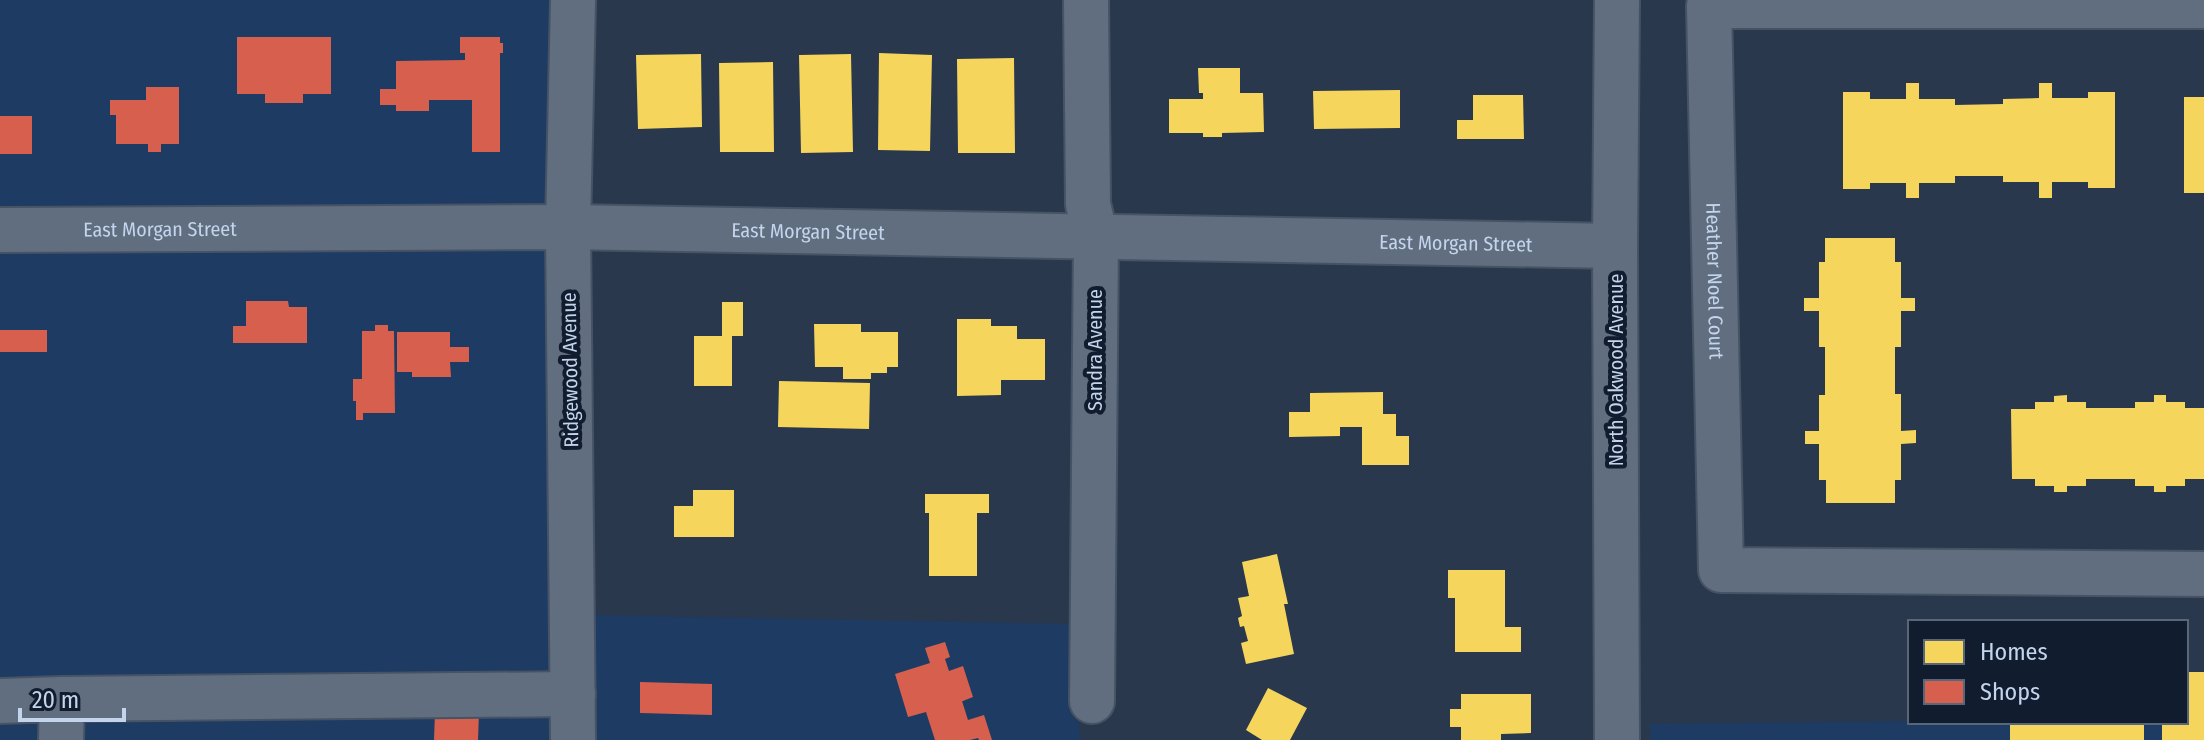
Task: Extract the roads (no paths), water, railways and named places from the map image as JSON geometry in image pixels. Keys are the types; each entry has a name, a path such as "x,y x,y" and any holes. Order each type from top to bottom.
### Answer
{"street":[{"name":"Ridgewood Avenue","path":"573,0 568,227 573,740"},
{"name":"Sandra Avenue","path":"1086,0 1088,204 1096,238 1092,701"},
{"name":"North Oakwood Avenue","path":"1617,0 1617,740"},
{"name":"Heather Noel Court","path":"2204,6 1709,6 1721,570 2204,574"},
{"name":"East Morgan Street","path":"0,230 568,227 1615,246"},
{"path":"0,701 62,720 573,694"}]}
